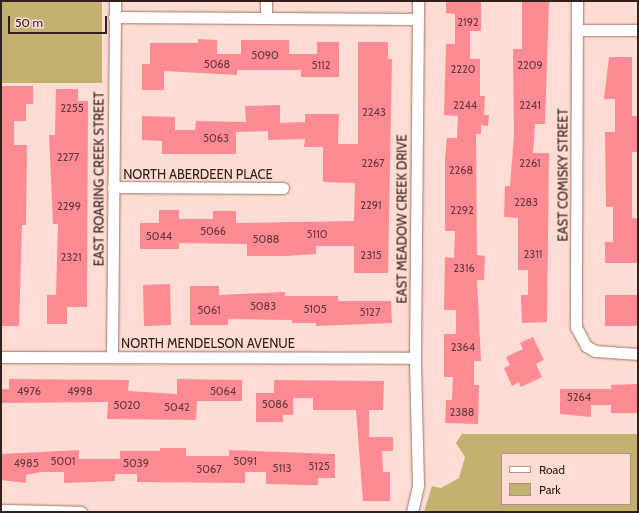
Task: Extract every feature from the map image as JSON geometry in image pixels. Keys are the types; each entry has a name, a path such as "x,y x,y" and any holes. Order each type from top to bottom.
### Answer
{"street":[{"name":"EAST ROARING CREEK STREET","path":"112,357 115,1"},
{"path":"266,1 266,18"},
{"name":"EAST MEADOW CREEK DRIVE","path":"412,512 418,485 415,358 418,1"},
{"name":"EAST COMISKY STREET","path":"577,1 576,327 586,346 605,354 638,354"},
{"path":"114,17 417,19"},
{"path":"577,30 638,30"},
{"name":"NORTH ABERDEEN PLACE","path":"113,187 283,188"},
{"name":"NORTH MENDELSON AVENUE","path":"1,357 415,358"},
{"path":"1,510 80,512"}],"green space":[{"path":"1,1 102,1 102,83 1,83"},
{"path":"462,434 638,434 638,512 424,512 432,486 441,488 459,478 465,457 456,443"}],"building":[{"path":"446,1 481,1 481,31 470,31 470,59 480,59 480,96 485,96 484,115 489,115 488,126 481,125 481,134 476,134 477,255 485,256 484,280 477,280 481,361 474,361 474,385 479,385 478,424 445,423 446,400 452,400 453,377 444,377 444,334 456,334 456,310 444,310 445,257 454,258 455,231 445,231 445,159 447,138 457,138 458,116 444,115 446,44 455,44 455,14 446,13"},
{"path":"522,1 549,1 545,124 535,124 533,153 549,153 547,322 522,323 521,295 528,295 528,270 518,270 518,218 504,217 505,186 510,186 514,136 513,49 522,49"},
{"path":"198,39 217,40 217,54 241,54 241,40 289,40 289,54 317,54 317,42 339,42 339,77 301,77 301,70 237,70 237,75 164,71 164,90 142,90 142,64 150,64 150,43 198,43"},
{"path":"358,42 388,42 388,59 392,59 388,273 354,273 354,246 316,246 316,254 285,256 247,256 247,244 179,243 179,249 140,249 140,223 159,223 159,210 179,210 179,219 213,219 213,211 236,211 236,223 354,221 355,183 323,182 323,147 304,147 305,139 268,140 268,131 236,132 236,154 162,154 162,141 142,140 142,116 175,117 175,130 195,130 196,121 246,122 245,106 280,105 280,123 305,122 305,114 339,114 338,144 358,144"},
{"path":"609,57 632,57 632,116 638,116 638,152 632,152 632,218 638,218 638,263 605,263 605,242 613,242 613,207 606,207 605,132 615,132 615,99 604,99"},
{"path":"2,86 33,86 33,104 26,104 26,121 14,121 14,145 27,145 26,225 22,225 19,326 1,326"},
{"path":"56,89 78,89 78,101 88,101 87,307 67,307 67,324 47,324 47,295 56,295 58,224 53,224 49,135 55,135"},
{"path":"170,284 171,325 144,326 143,285"},
{"path":"190,286 219,286 219,295 285,292 285,296 338,296 338,301 391,301 392,323 316,326 316,323 292,323 292,320 228,319 228,325 190,325"},
{"path":"605,295 638,295 638,326 605,326"},
{"path":"533,337 544,360 536,364 542,377 521,387 519,382 512,386 504,368 510,365 506,357 523,349 520,343"},
{"path":"9,379 129,380 128,391 177,394 177,379 242,380 242,401 197,401 196,420 107,419 108,402 1,403 1,389 9,389"},
{"path":"274,380 384,381 383,410 369,410 369,437 393,437 393,451 382,451 383,472 390,472 390,501 363,501 356,410 313,410 313,398 293,398 293,415 283,415 283,422 256,422 256,393 274,393"},
{"path":"638,384 638,413 611,413 611,405 591,405 591,417 560,414 560,389 611,389 611,385"},
{"path":"160,448 186,448 186,456 229,456 229,450 335,454 335,478 318,478 318,485 266,484 266,472 245,472 245,483 137,482 137,474 115,474 115,481 64,483 64,472 41,472 26,475 26,483 1,480 1,454 79,450 79,459 120,459 120,451 160,451"}]}
